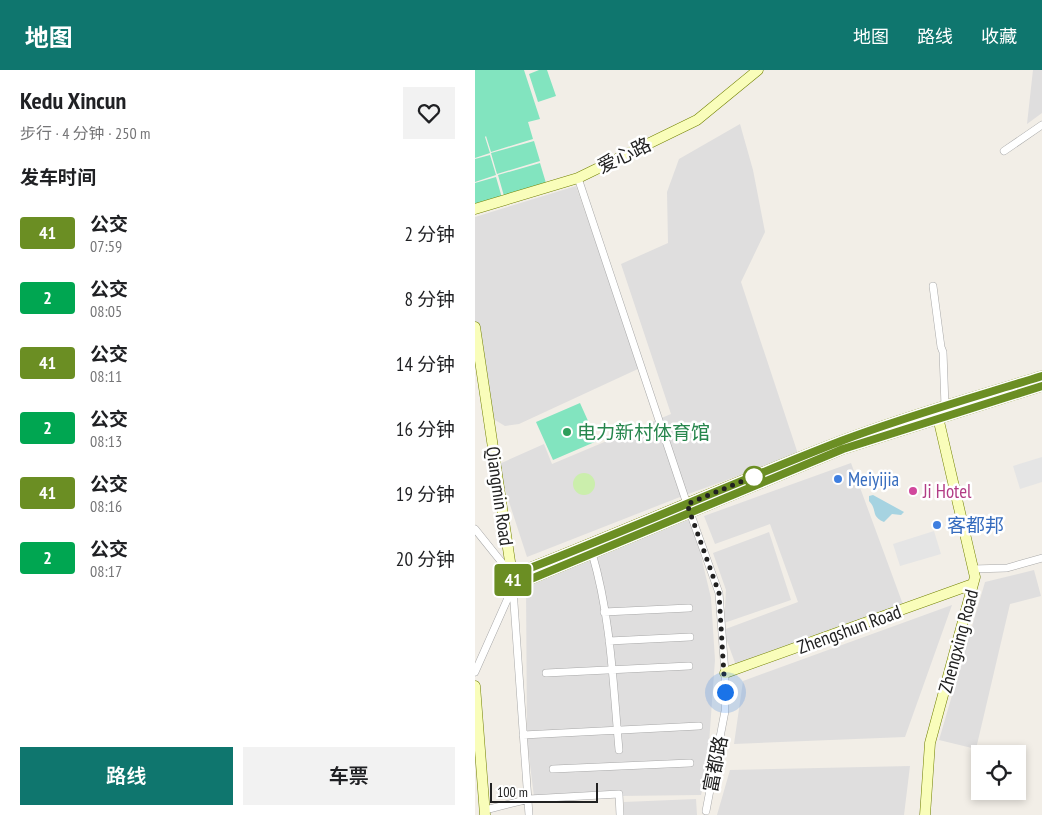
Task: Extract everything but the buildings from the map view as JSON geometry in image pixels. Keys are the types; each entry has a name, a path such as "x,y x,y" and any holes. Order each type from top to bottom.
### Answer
{"street":[{"name":"爱心路","path":"475,209 578,178 697,120 758,70"},
{"path":"1004,151 1042,125"},
{"name":"富都路","path":"578,178 719,593 725,673 725,711 706,811"},
{"path":"933,286 943,352 940,411"},
{"name":"Qiangmin Road","path":"475,327 512,575"},
{"path":"940,411 1042,376"},
{"path":"475,672 514,586 841,442 891,423 1042,386"},
{"name":"Zhengxing Road","path":"925,815 930,743 975,576 940,411"},
{"path":"512,575 689,508"},
{"path":"475,529 512,575 529,815"},
{"path":"592,553 599,577 613,670 619,750"},
{"path":"973,570 1007,568 1042,558"},
{"name":"Zhengshun Road","path":"725,673 973,584"},
{"path":"604,612 689,608"},
{"path":"609,641 690,637"},
{"path":"546,673 689,666"},
{"path":"475,686 485,812 529,799 619,794 620,815"},
{"path":"523,735 699,726"},
{"path":"553,768 690,763"}],"shaded area":[{"path":"1033,70 1042,70 1042,113 1027,124"},
{"path":"740,124 753,170 765,232 741,282 798,454 680,497 527,557 497,465 544,444 552,464 671,414 621,264 668,243 667,192 679,159"},
{"path":"576,186 640,368 519,424 505,426 490,417 475,332 475,217"},
{"path":"1042,457 1042,482 1020,489 1013,466"},
{"path":"851,463 905,610 738,671 723,630 798,602 770,524 715,544 704,516"},
{"path":"692,518 711,598 715,660 707,771 701,795 534,797 527,740 526,584"},
{"path":"934,531 941,554 900,566 893,544"},
{"path":"769,532 791,600 724,623 726,590 713,553"},
{"path":"1034,570 1041,596 1010,604 977,745 971,745 971,748 939,740 985,582"},
{"path":"952,605 905,737 734,744 743,681"},
{"path":"910,766 904,815 717,815 730,770"},
{"path":"696,799 697,815 624,815 624,802"}],"green space":[{"path":"475,70 524,70 540,119 528,122 533,139 491,152 486,136 490,153 475,158"},
{"path":"539,70 547,70 556,96 538,102 529,74"},
{"path":"534,141 540,161 497,174 491,153"},
{"path":"490,155 496,175 475,182 475,159"},
{"path":"540,163 546,183 504,196 498,175"},
{"path":"496,177 502,198 475,206 475,183"},
{"name":"电力新村体育馆","path":"580,403 597,441 553,460 536,422"},
{"path":"584,473 592,476 595,484 592,492 584,495 576,492 573,484 576,476"}],"water":[{"path":"873,495 904,512 901,515 892,514 884,522 880,520 875,515 872,504 869,501 869,496"}],"bus line":[{"name":"41","path":"1042,376 891,423 841,442 512,575 514,586 843,449 1042,386"}],"place":[{"name":"电力新村体育馆","path":"567,432"},
{"name":"Meiyijia","path":"838,479"},
{"name":"Ji Hotel","path":"913,491"},
{"name":"客都邦","path":"937,525"}],"route":[{"path":"725,692 719,593 687,504 754,477"}]}
